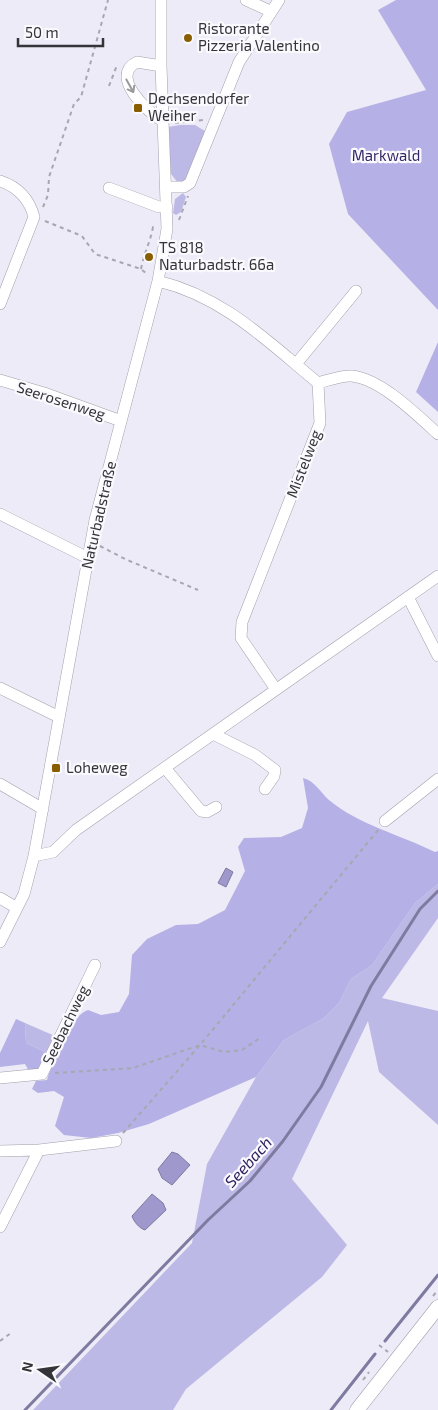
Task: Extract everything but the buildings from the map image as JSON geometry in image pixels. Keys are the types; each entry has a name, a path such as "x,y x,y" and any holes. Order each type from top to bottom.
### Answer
{"main road":[{"path":"357,1410 381,1376 438,1307"}],"street":[{"name":"Naturbadstraße","path":"0,942 24,894 34,856 91,542 158,281 167,229 160,66 162,0"},
{"path":"246,0 270,11"},
{"path":"166,187 190,183 239,62 278,0"},
{"path":"160,66 137,62 128,69 126,78 132,92 162,121"},
{"path":"0,181 20,190 32,207 34,217 0,304"},
{"path":"108,188 159,206 167,207"},
{"path":"158,281 182,287 222,306 318,383 350,376 366,378 385,390 438,434"},
{"path":"296,364 356,291"},
{"name":"Seerosenweg","path":"0,380 18,387 44,393 121,421"},
{"name":"Mistelweg","path":"275,688 241,638 242,622 320,423 318,383"},
{"path":"0,514 88,558"},
{"path":"34,856 52,852 76,830 214,734 275,688 438,576"},
{"path":"408,597 438,656"},
{"path":"0,688 59,717"},
{"path":"214,734 255,755 275,770 274,776 265,789"},
{"path":"165,768 201,811 206,812 216,807"},
{"path":"385,821 438,779"},
{"path":"0,784 43,808"},
{"path":"0,898 17,908"},
{"name":"Seebachweg","path":"0,1078 42,1074 95,966"},
{"path":"0,1152 39,1150 116,1141"},
{"path":"0,1227 39,1150"}],"path":[{"path":"108,0 81,96 74,104 49,178 48,195 43,207 34,217 82,236 95,254 146,271 151,279 158,281"},
{"path":"109,86 118,64"},
{"path":"162,121 171,123 217,116"},
{"path":"178,222 189,194 186,185"},
{"path":"141,269 144,250 149,247 152,227 167,229"},
{"path":"91,542 125,560 198,590"},
{"path":"116,1141 200,1045 385,821"},
{"path":"42,1074 133,1068 200,1045 224,1052 242,1050 260,1038"},
{"path":"0,1341 11,1333"}],"shaded area":[{"path":"195,125 205,131 205,136 186,181 178,183 171,174 168,127"},
{"path":"183,193 186,197 181,212 176,215 173,213 175,199"},
{"path":"226,868 233,872 226,887 218,883"},
{"path":"438,884 438,918 382,998 438,1011 438,1125 379,1072 368,1021 292,1179 347,1245 322,1277 186,1389 173,1410 33,1410 192,1243 207,1164 256,1077 284,1040 324,1018 339,1003 351,979 372,965 415,903"},
{"path":"25,1023 55,1036 47,1053 26,1043"},
{"path":"172,1152 178,1154 190,1165 172,1185 162,1178 158,1169"},
{"path":"152,1194 163,1203 166,1210 145,1230 137,1224 132,1216"}],"green space":[{"name":"Markwald","path":"396,0 438,0 438,310 348,214 329,144 347,112 426,90 378,10"},
{"path":"438,342 438,412 416,392"},
{"path":"303,778 317,787 329,800 353,816 435,852 438,851 438,884 415,903 372,965 351,979 339,1003 324,1018 284,1040 256,1077 149,1124 91,1138 64,1135 55,1126 64,1097 54,1091 38,1093 32,1089 36,1081 47,1080 63,1040 74,1021 88,1010 101,1015 119,1012 129,994 132,955 147,939 176,925 198,924 225,910 245,871 238,847 244,838 281,837 302,828 308,808"},
{"path":"16,1019 25,1023 26,1043 47,1053 39,1070 29,1071 25,1064 0,1067 0,1053"}],"waterway":[{"name":"Seebach","path":"25,1410 208,1220 250,1181 283,1141 321,1087 371,986 420,909 438,891"},
{"path":"385,1341 438,1275"},
{"path":"331,1410 375,1354"}],"place":[{"name":"Ristorante Pizzeria Valentino","path":"188,38"},
{"name":"Dechsendorfer Weiher","path":"138,108"},
{"name":"TS 818 Naturbadstr. 66a","path":"149,257"},
{"name":"Loheweg","path":"56,768"}]}
